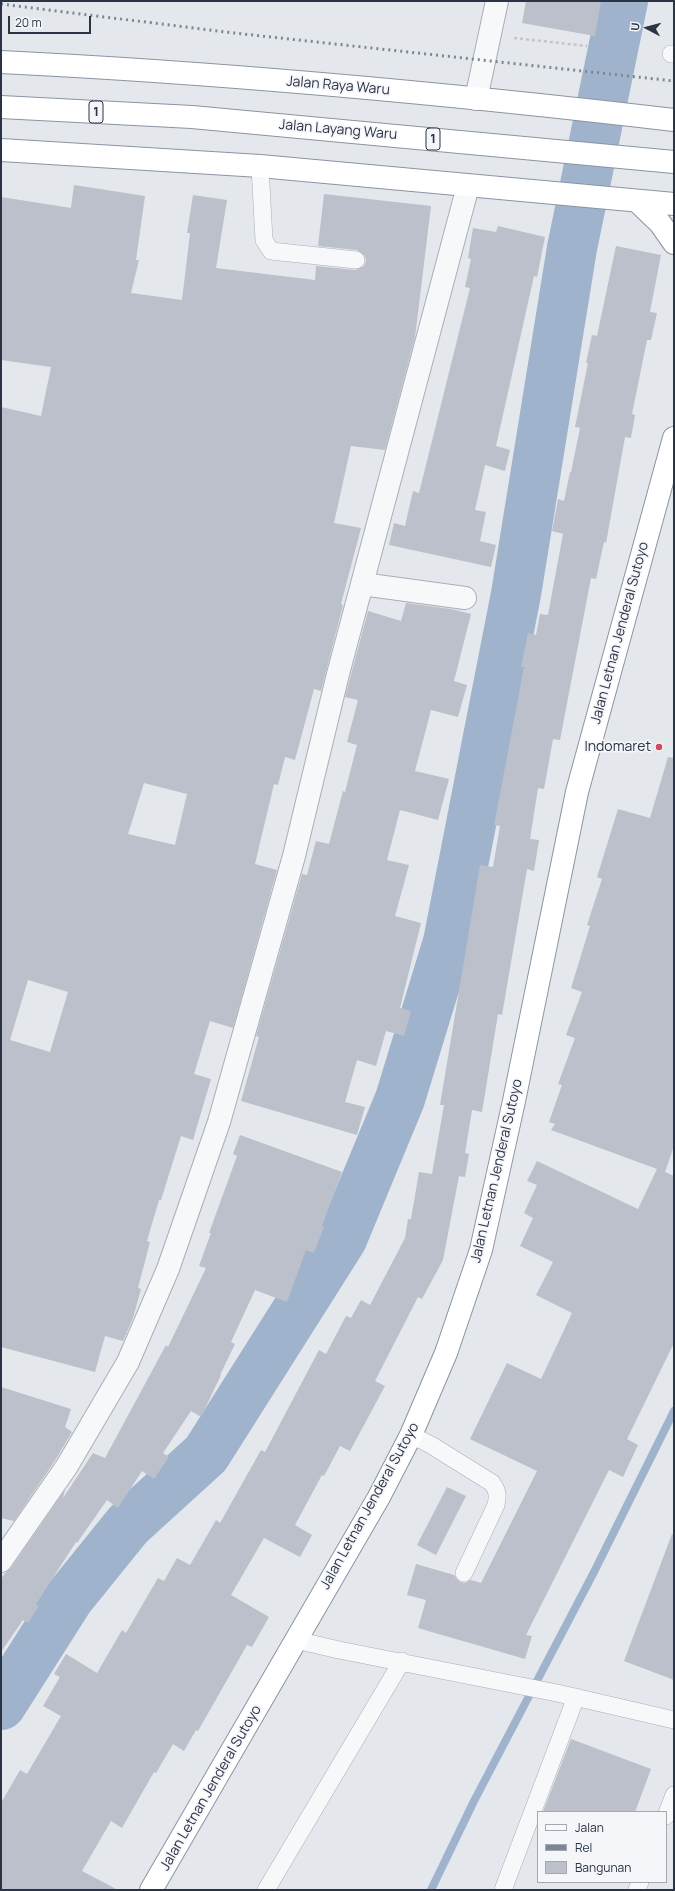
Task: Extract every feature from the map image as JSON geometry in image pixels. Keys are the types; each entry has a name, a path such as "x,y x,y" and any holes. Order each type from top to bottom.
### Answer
{"highway":[{"name":"Jalan Raya Waru","path":"1,62 138,69 476,99 674,120"},
{"name":"Jalan Layang Waru","path":"1,107 192,117 674,162"},
{"path":"1,150 260,166 632,201 672,201"},
{"path":"632,201 660,223 674,243"},
{"name":"Jalan Letnan Jenderal Sutoyo","path":"151,1890 379,1497 411,1435 446,1352 481,1250 514,1100 577,792 672,451"}],"street":[{"path":"476,99 496,1"},
{"path":"1,1561 67,1466 128,1362 168,1269 221,1114 294,856 338,674 468,186"},
{"path":"362,584 466,598"}],"lane":[{"path":"260,166 264,240 266,246 271,251 356,260"},
{"path":"411,1435 449,1456 492,1483 498,1493 496,1505 464,1573"},
{"path":"296,1640 339,1650 402,1661 576,1697 674,1720"},
{"path":"266,1890 402,1661"},
{"path":"503,1890 576,1697"},
{"path":"667,1813 674,1795"}],"path":[{"path":"490,35 587,46"}],"building":[{"path":"526,1 601,1 595,36 522,23"},
{"path":"74,185 145,196 136,260 139,260 131,293 182,300 190,233 187,233 193,195 227,200 216,268 315,280 316,266 355,270 364,266 366,261 365,256 357,250 318,246 324,194 431,206 415,337 385,450 351,446 334,523 361,528 341,604 343,605 321,691 314,689 295,760 285,757 278,785 274,784 255,864 277,870 233,1028 210,1021 194,1074 211,1079 193,1140 181,1136 161,1200 159,1200 147,1241 150,1242 138,1288 141,1289 133,1318 123,1341 105,1336 95,1372 1,1347 1,407 41,416 51,367 1,360 1,197 71,208","holes":["144,783 187,794 175,845 128,834","28,980 68,992 50,1052 10,1040"]},
{"path":"498,226 545,237 537,277 534,276 496,446 510,450 505,471 485,465 475,510 486,512 480,541 496,545 491,567 389,545 394,523 405,526 413,491 419,493 470,288 465,287 471,259 468,258 473,228 496,232"},
{"path":"616,246 661,255 650,312 657,313 651,340 647,340 632,414 635,415 631,438 625,437 606,543 604,542 596,579 591,578 560,740 553,739 544,789 538,788 530,839 539,840 534,871 527,869 502,1015 498,1014 482,1112 472,1110 465,1153 469,1154 465,1177 459,1176 443,1260 422,1299 418,1297 375,1381 385,1386 350,1451 340,1446 324,1476 322,1475 295,1525 312,1535 300,1557 264,1538 231,1595 269,1617 252,1647 247,1645 198,1731 196,1730 184,1751 173,1744 156,1773 154,1772 122,1828 111,1821 82,1871 118,1890 1,1890 1,1803 20,1770 27,1774 61,1716 43,1706 60,1677 54,1674 66,1654 97,1673 122,1630 126,1633 158,1578 164,1581 177,1558 190,1565 216,1520 220,1523 261,1450 265,1452 319,1350 326,1354 346,1316 351,1318 361,1300 370,1305 405,1238 408,1219 411,1219 419,1172 432,1174 444,1105 440,1105 480,865 493,867 500,826 494,825 524,667 521,667 528,633 536,635 540,614 548,615 563,534 552,531 558,499 564,501 571,472 580,428 575,427 588,363 586,363 592,335 597,336"},
{"path":"406,603 451,609 471,614 454,681 467,685 458,717 431,710 415,771 449,779 438,820 400,810 387,860 409,865 395,916 421,923 400,1008 411,1011 404,1036 386,1031 376,1066 357,1060 345,1102 365,1107 357,1135 241,1101 259,1037 256,1036 302,874 307,875 316,841 329,844 343,791 345,792 357,745 347,742 358,700 345,697 368,611 401,621"},
{"path":"668,757 674,758 674,1146 665,1172 674,1176 674,1343 627,1439 638,1445 623,1477 609,1470 526,1635 532,1636 525,1659 418,1628 426,1600 407,1595 416,1564 454,1575 460,1582 465,1583 471,1580 481,1583 537,1471 470,1439 507,1363 541,1379 572,1313 536,1295 553,1262 520,1246 533,1218 524,1213 537,1185 527,1181 537,1161 638,1209 657,1169 551,1130 555,1124 549,1122 562,1085 558,1084 575,1038 566,1035 582,992 571,988 590,926 587,925 602,879 597,877 618,809 650,818"},
{"path":"240,1135 342,1172 322,1226 324,1227 314,1253 306,1250 287,1302 255,1290 231,1342 235,1344 201,1417 191,1411 163,1453 169,1457 154,1479 142,1471 118,1508 107,1500 77,1543 76,1542 36,1604 39,1606 28,1623 23,1620 1,1652 1,1579 11,1568 65,1490 63,1498 93,1453 105,1458 166,1345 168,1347 206,1268 199,1266 211,1233 209,1233 237,1156 233,1154"},
{"path":"1,1387 71,1409 65,1427 72,1432 56,1459 14,1521 1,1518"},
{"path":"447,1487 466,1496 436,1555 417,1545"},
{"path":"672,1534 674,1535 674,1680 624,1661"},
{"path":"571,1739 651,1769 635,1811 543,1811"}],"waterway":[{"path":"1,1705 69,1598 128,1525 206,1454 342,1239 400,1099 448,942 516,594 572,248 623,1"},
{"path":"431,1890 474,1801 594,1572 674,1411"}],"railway":[{"path":"1,4 225,32 674,81"}],"place":[{"name":"Indomaret","path":"659,747"}]}
